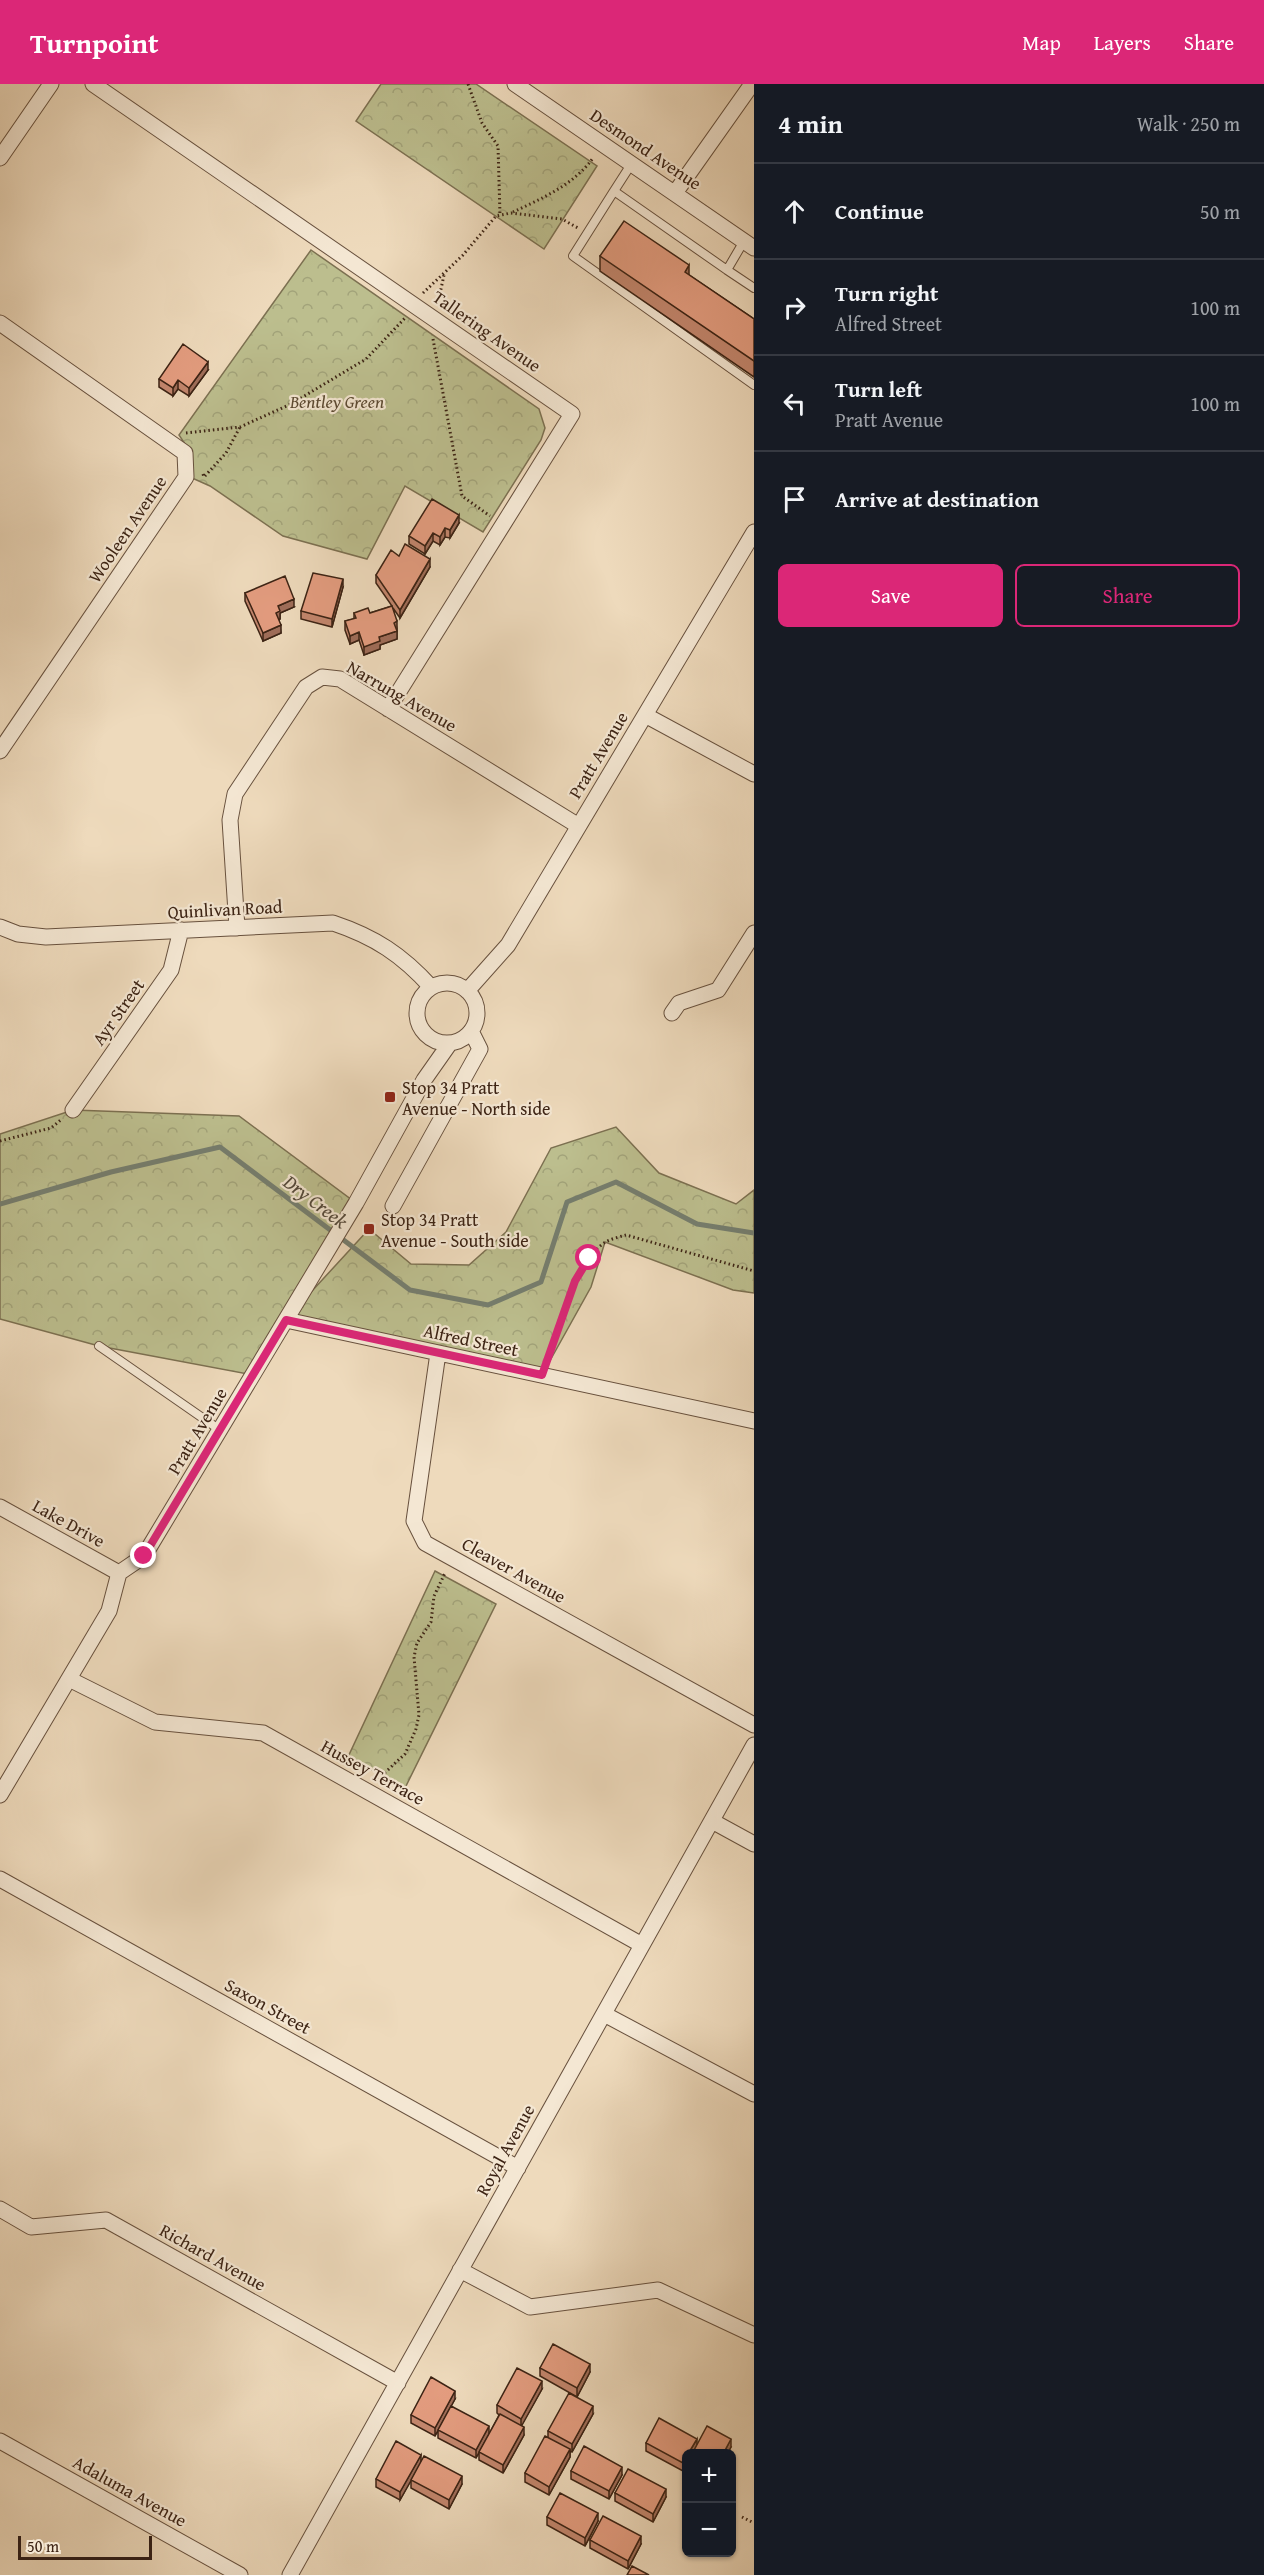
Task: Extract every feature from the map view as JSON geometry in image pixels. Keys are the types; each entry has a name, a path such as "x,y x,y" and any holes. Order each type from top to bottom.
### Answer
{"street":[{"path":"0,158 51,84"},
{"name":"Tallering Avenue","path":"93,84 572,414 388,709"},
{"name":"Desmond Avenue","path":"515,84 749,244"},
{"path":"675,193 752,84"},
{"name":"Wooleen Avenue","path":"0,323 185,453 186,477 0,751"},
{"name":"Pratt Avenue","path":"467,991 508,945 754,532"},
{"name":"Narrung Avenue","path":"237,928 230,820 235,794 306,687 322,677 340,679 578,825"},
{"path":"645,715 754,774"},
{"name":"Quinlivan Road","path":"0,927 18,934 46,937 333,923 364,934 407,961 432,987"},
{"name":"Ayr Street","path":"73,1110 171,970 181,930"},
{"path":"672,1013 679,1003 718,990 754,933"},
{"path":"442,983 453,984 467,991 477,1010 471,1031 460,1040 450,1043 432,1038 420,1027 418,1005 422,995 432,987 442,983"},
{"path":"393,1206 480,1049 471,1031"},
{"name":"Pratt Avenue","path":"424,1080 432,1038"},
{"name":"Pratt Avenue","path":"119,1573 144,1556 321,1263 424,1080 450,1043"},
{"name":"Alfred Street","path":"286,1320 754,1421"},
{"name":"Cleaver Avenue","path":"438,1353 414,1521 425,1543 754,1725"},
{"name":"Lake Drive","path":"0,1507 119,1573"},
{"path":"0,1795 109,1611 119,1573"},
{"name":"Hussey Terrace","path":"69,1679 154,1722 263,1733 642,1945"},
{"name":"Royal Avenue","path":"290,2575 754,1745"},
{"path":"712,1821 754,1844"},
{"name":"Saxon Street","path":"0,1879 518,2168"},
{"path":"604,2014 754,2094"},
{"name":"Richard Avenue","path":"0,2209 31,2227 106,2220 398,2383"},
{"path":"460,2270 530,2307 658,2290 754,2335"},
{"name":"Adaluma Avenue","path":"0,2441 240,2575"}],"lane":[{"path":"632,164 573,256 754,385"},
{"path":"614,191 754,288"},
{"path":"727,270 749,244"},
{"path":"99,1346 220,1430"}],"path":[{"path":"468,84 482,123 498,146 500,215"},
{"path":"188,441 182,434 240,428 291,404 351,369 377,348 414,305 463,255 489,222 554,192 590,163 603,144"},
{"path":"511,213 562,219 587,233"},
{"path":"414,305 438,304 444,273"},
{"path":"414,305 414,324"},
{"path":"432,337 462,496 503,525"},
{"path":"202,466 204,477 226,453 240,428"},
{"path":"0,1141 51,1128 73,1110"},
{"path":"542,1375 575,1281 589,1258 605,1242 626,1235 754,1271"},
{"path":"370,1793 379,1778 405,1754 413,1739 418,1715 414,1657 417,1643 431,1622 434,1596 453,1558"},
{"path":"742,2517 754,2523"}],"green space":[{"path":"381,84 476,84 597,166 544,249 356,121"},
{"name":"Bentley Green","path":"311,250 539,409 545,428 541,440 483,532 405,486 367,559 283,536 210,486 192,478 189,450 179,435"},
{"path":"73,1110 239,1116 356,1203 289,1316 369,1229 411,1264 469,1265 506,1232 551,1148 616,1127 659,1173 736,1204 754,1190 754,1293 733,1290 605,1242 591,1287 542,1375 287,1320 253,1375 99,1346 0,1319 0,1134"},
{"path":"435,1571 496,1604 405,1788 348,1757"}],"building":[{"path":"624,221 689,265 685,272 754,319 754,361 600,256"},
{"path":"183,344 208,362 189,388 178,380 173,388 159,379"},
{"path":"432,499 459,515 450,530 445,528 440,537 433,533 425,546 409,536"},
{"path":"405,544 430,559 400,610 376,575 391,550 399,556"},
{"path":"313,573 343,579 332,619 301,611"},
{"path":"285,576 294,599 278,606 280,611 276,613 281,625 263,633 245,593"},
{"path":"392,606 397,621 394,623 397,631 379,637 380,641 364,647 359,632 350,636 345,621 356,618 354,613 368,608 370,613"},
{"path":"553,2344 590,2364 577,2388 540,2368"},
{"path":"517,2368 542,2381 521,2419 497,2405"},
{"path":"431,2377 455,2391 435,2428 411,2415"},
{"path":"569,2393 593,2406 572,2444 548,2431"},
{"path":"451,2406 489,2426 476,2450 438,2430"},
{"path":"500,2414 524,2427 503,2465 479,2452"},
{"path":"659,2418 697,2439 691,2449 682,2449 682,2462 646,2443"},
{"path":"707,2426 731,2439 726,2449 695,2449"},
{"path":"545,2436 570,2449 549,2487 525,2473"},
{"path":"396,2441 421,2455 400,2492 376,2479"},
{"path":"584,2446 622,2467 609,2491 571,2471"},
{"path":"424,2456 462,2476 449,2500 411,2480"},
{"path":"628,2469 666,2489 653,2514 615,2493"},
{"path":"560,2493 598,2513 585,2538 547,2517"},
{"path":"603,2516 641,2536 628,2561 590,2540"},
{"path":"632,2566 649,2575 627,2575"}],"waterway":[{"name":"Dry Creek","path":"0,1204 111,1172 220,1147 410,1290 488,1305 541,1282 567,1202 616,1182 697,1224 754,1233"}],"place":[{"name":"Stop 34 Pratt Avenue - North side","path":"390,1097"},
{"name":"Stop 34 Pratt Avenue - South side","path":"369,1229"}],"route":[{"path":"144,1556 286,1320 542,1375 575,1281 589,1258"}]}
